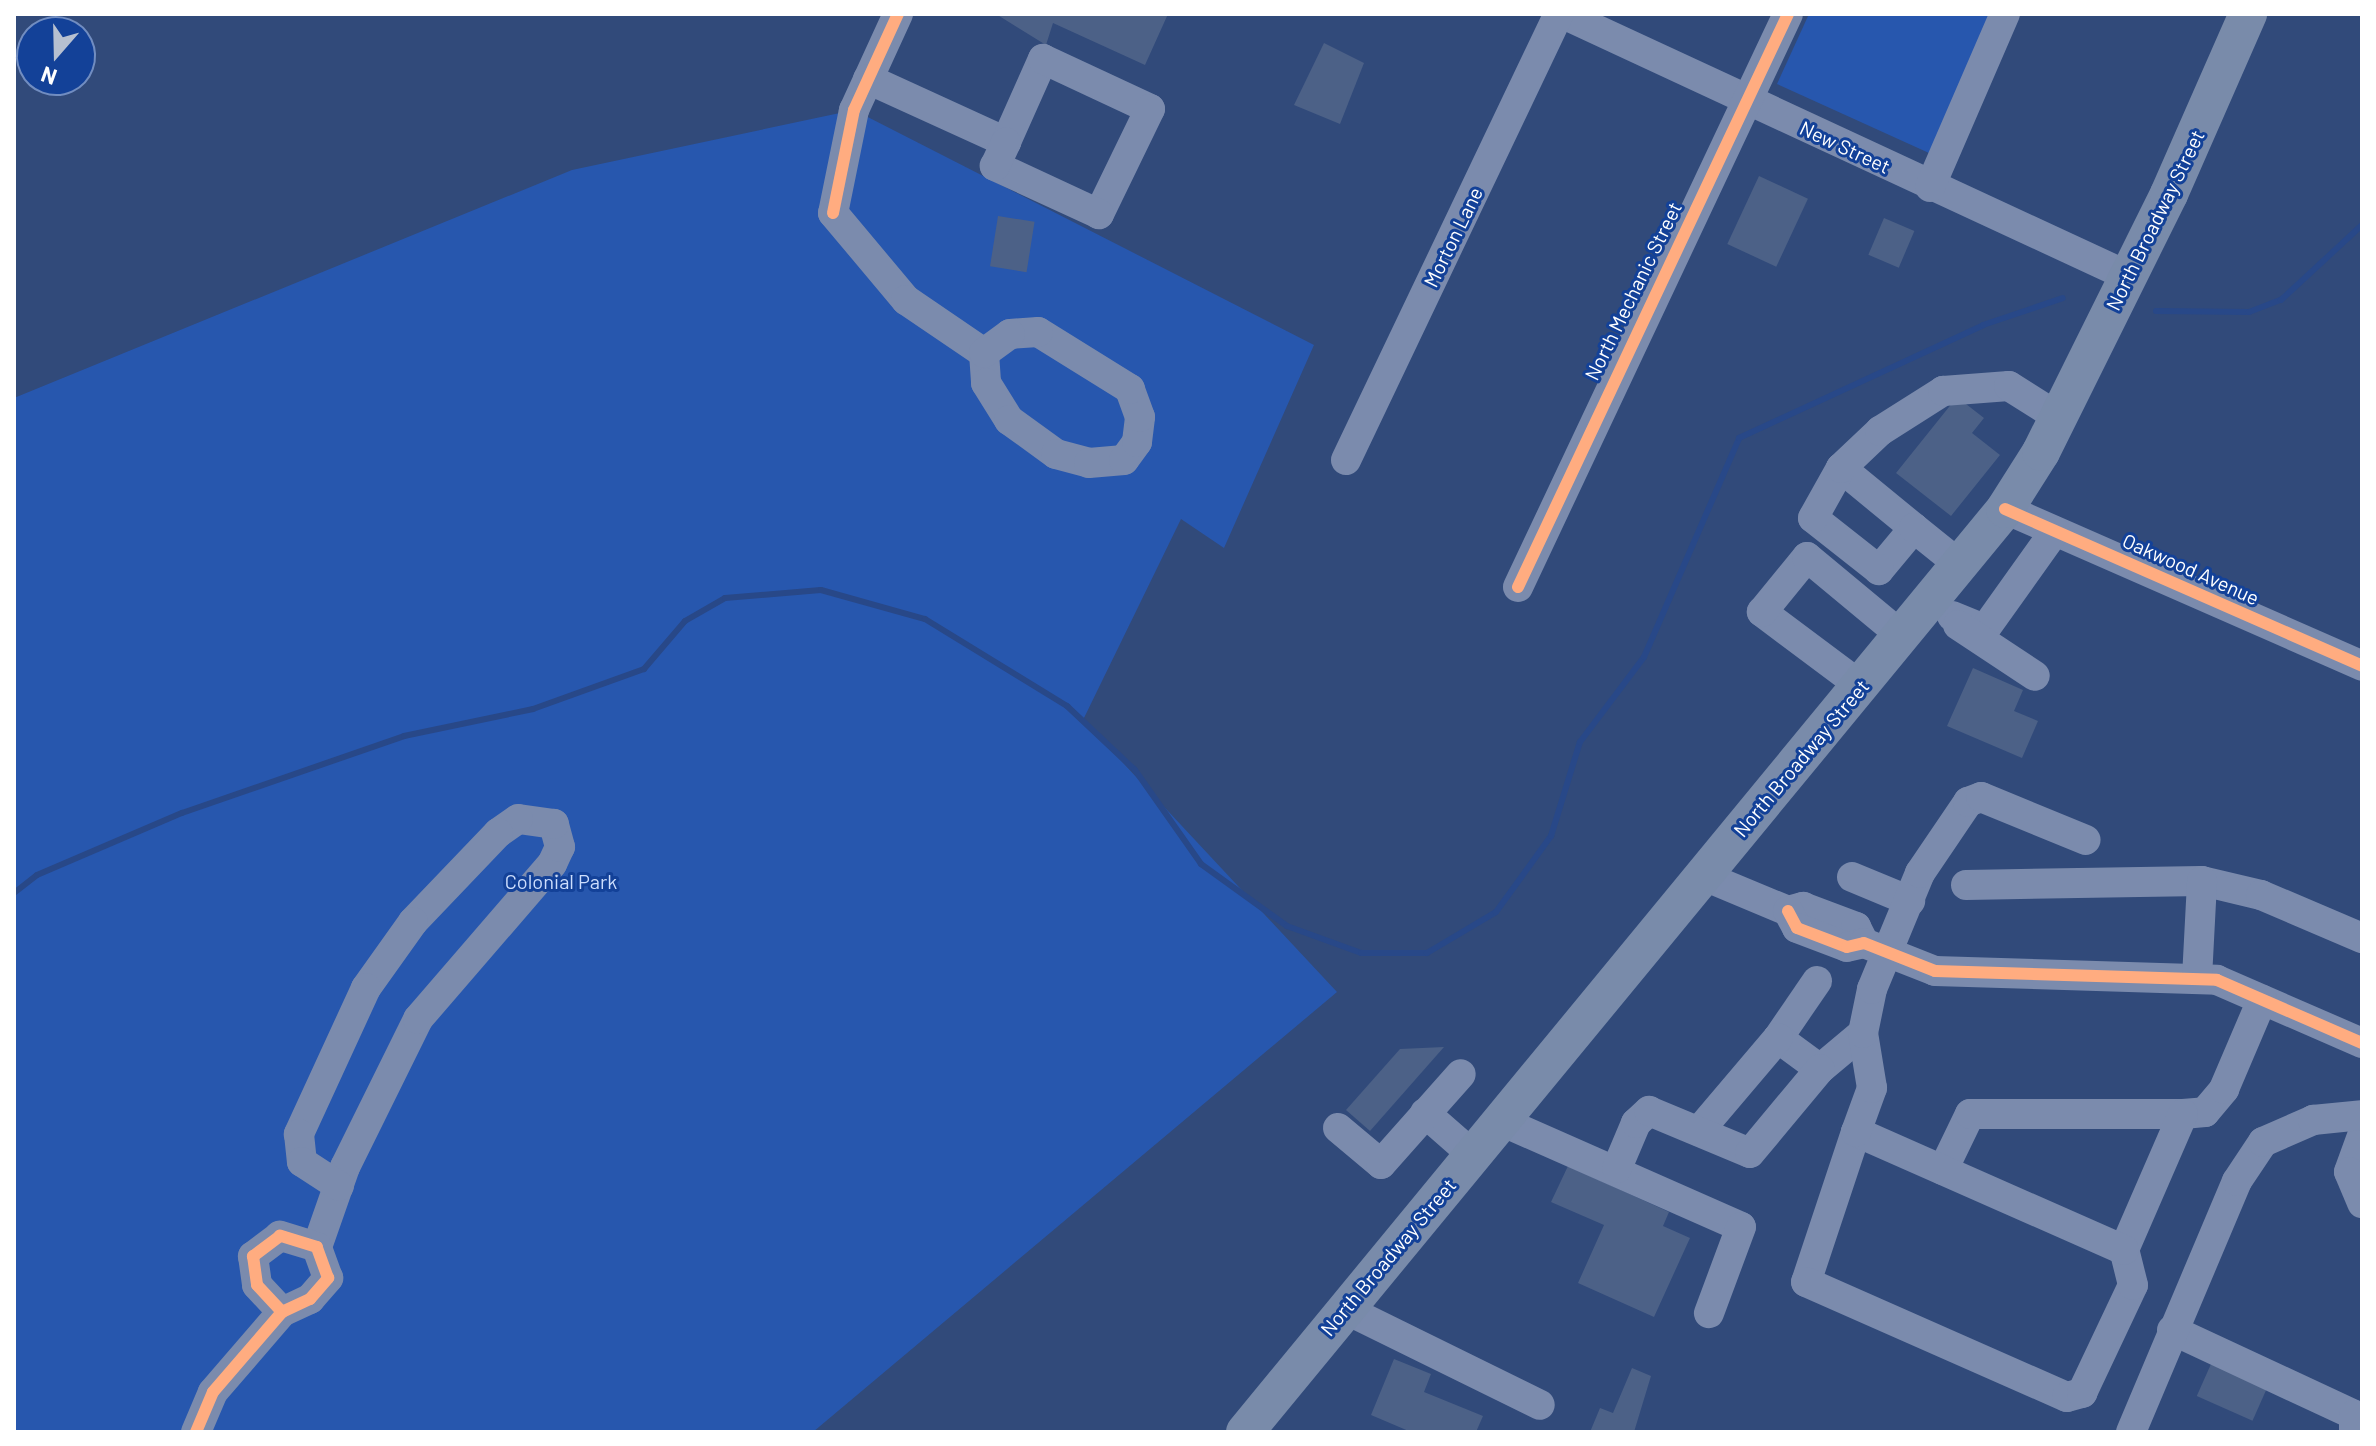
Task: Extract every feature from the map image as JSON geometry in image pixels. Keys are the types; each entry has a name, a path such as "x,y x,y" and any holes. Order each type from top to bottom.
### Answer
{"main road":[{"name":"North Broadway Street","path":"1245,1432 1902,636 1943,606 1960,565 2005,509 2058,417 2128,276 2248,14"}],"street":[{"path":"898,14 868,79 833,213 906,300 984,353"},
{"name":"New Street","path":"1561,14 2128,276"},
{"name":"Morton Lane","path":"1346,460 1561,14"},
{"name":"North Mechanic Street","path":"1518,587 1788,14"},
{"path":"1930,187 2005,14"},
{"path":"1043,59 1150,109 1099,214 995,166 1006,142 1043,59"},
{"path":"868,79 1006,142"},
{"path":"1038,332 1130,389 1140,417 1137,442 1124,460 1089,463 1056,454 1009,420 986,383 984,353 1010,334 1038,332"},
{"path":"1914,528 1879,570 1813,518 1841,468 1880,431 1943,391 2009,386 2058,417"},
{"path":"1841,468 1960,565"},
{"name":"Oakwood Avenue","path":"2005,509 2362,666"},
{"path":"1943,606 1985,629 2055,531"},
{"path":"1821,569 1843,542"},
{"path":"1861,686 1762,612 1807,557 1902,636"},
{"path":"1943,606 1965,636 2035,676"},
{"path":"2086,840 1981,797 1968,802 1910,901 1875,948 1863,1033 1872,1088 1806,1282 2067,1397 2082,1393 2133,1285 2124,1250 2183,1114"},
{"path":"196,1432 213,1392 282,1312 310,1299 328,1278 317,1247 342,1176 418,1019 552,864 560,847 554,824 518,819 498,833 413,922 366,988 299,1134 302,1162 342,1176"},
{"path":"1704,876 1788,911 1797,928 1847,947 1875,948 1935,971 2197,978 2262,1000 2362,1043"},
{"path":"1852,877 1910,901"},
{"path":"2197,978 2202,881"},
{"path":"1966,885 2202,881 2261,895 2362,938"},
{"path":"1699,1131 1778,1038 1817,981"},
{"path":"1943,1170 1970,1114 2205,1112 2224,1089 2262,1000"},
{"path":"1617,1168 1636,1123 1649,1111 1750,1153 1820,1069 1863,1033"},
{"path":"1778,1038 1820,1069"},
{"path":"1338,1128 1381,1164 1461,1074"},
{"path":"1425,1113 1473,1155"},
{"path":"2131,1432 2237,1181 2263,1142 2313,1120 2362,1115"},
{"path":"1501,1121 1617,1168 1741,1227 1709,1313"},
{"path":"1856,1132 2124,1250"},
{"path":"2362,1136 2349,1172 2362,1203"},
{"path":"282,1312 257,1285 253,1256 280,1236 317,1247"},
{"path":"1345,1309 1540,1405"},
{"path":"2172,1330 2354,1415 2354,1432"}],"green space":[{"path":"1809,14 1992,14 1929,153 1777,84"},
{"name":"Colonial Park","path":"854,110 1314,345 1224,548 1181,519 1083,720 1337,992 813,1432 14,1432 14,398 572,170"}],"building":[{"path":"996,14 1168,14 1145,65 1053,23 1046,45"},
{"path":"1324,43 1364,63 1340,124 1294,105"},
{"path":"1759,176 1808,199 1776,267 1727,244"},
{"path":"998,216 1035,222 1027,272 990,266"},
{"path":"1884,218 1914,231 1899,268 1868,255"},
{"path":"1957,397 1984,418 1972,433 2000,455 1951,516 1896,473"},
{"path":"1973,668 2023,690 2014,711 2038,721 2022,758 1947,726"},
{"path":"1444,1047 1370,1131 1346,1110 1400,1049"},
{"path":"1568,1166 1669,1212 1663,1226 1690,1238 1654,1317 1578,1283 1604,1225 1551,1202"},
{"path":"1394,1359 1431,1374 1424,1392 1483,1416 1476,1432 1411,1432 1371,1415"},
{"path":"2211,1364 2267,1389 2252,1421 2197,1396"},
{"path":"1632,1368 1651,1376 1634,1432 1590,1432 1600,1408 1613,1413"}],"waterway":[{"path":"2156,311 2249,312 2281,300 2362,225"},
{"path":"14,893 37,875 182,813 404,736 533,709 644,669 685,621 725,598 821,590 925,619 1067,706 1135,770 1201,864 1287,926 1361,953 1427,953 1496,912 1551,836 1580,742 1644,657 1739,438 1983,325 2063,298"}],"cycle path":[{"path":"833,213 854,110 898,14"},
{"path":"1518,587 1788,14"},
{"path":"2005,509 2362,666"},
{"path":"1788,911 1797,928 1847,947 1864,943 1935,971 2217,980 2362,1043"},
{"path":"196,1432 213,1392 282,1312 310,1299 328,1278 317,1247 280,1236 253,1256 257,1285 282,1312"}]}
